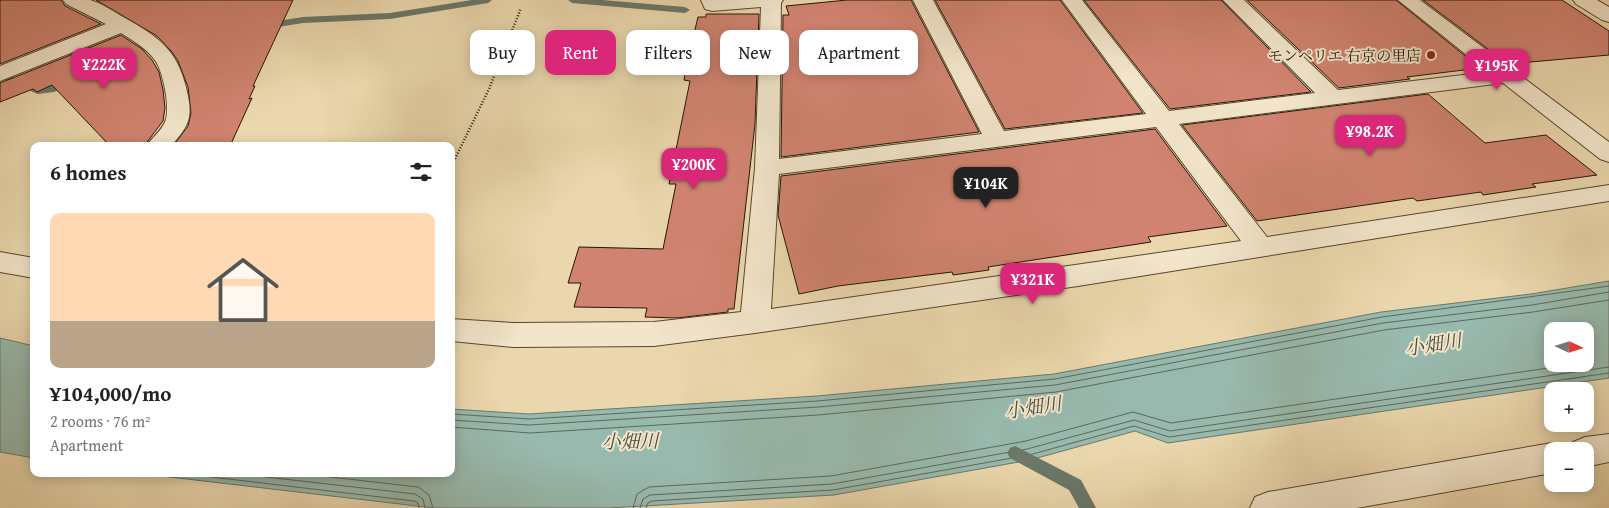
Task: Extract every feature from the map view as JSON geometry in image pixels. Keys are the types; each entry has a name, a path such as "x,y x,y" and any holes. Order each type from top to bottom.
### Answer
{"street":[{"path":"73,0 88,5 123,26 162,53 167,60 180,104 177,122 161,142"},
{"path":"711,0 712,5 772,0 768,168 755,322"},
{"path":"923,0 997,140"},
{"path":"1072,0 1260,247"},
{"path":"1233,0 1333,98"},
{"path":"1408,0 1508,76 1598,133 1609,154"},
{"path":"1583,0 1609,16"},
{"path":"0,74 123,26"},
{"path":"768,168 1508,76"},
{"path":"455,330 514,335 654,334 755,322 1078,276 1609,193"},
{"path":"0,262 30,267"},
{"path":"1594,450 1609,448"},
{"path":"1268,508 1544,459"}],"path":[{"path":"455,159 489,89 520,8"}],"water":[{"name":"小畑川","path":"1609,281 1609,378 1582,382 1544,382 1544,388 1168,443 1135,431 1030,460 834,495 609,508 434,508 170,477 455,477 455,409 529,414 817,396 1054,374 1381,312 1531,294"},
{"path":"0,338 30,345 30,457 0,452"}],"building":[{"path":"0,0 61,0 65,6 101,24 0,64"},
{"path":"96,0 293,0 253,86 255,86 249,99 252,98 232,142 176,142 188,126 191,113 188,87 178,61 157,36"},
{"path":"847,0 911,0 979,132 781,157 782,75 789,75 789,30 783,30 783,15 789,15 786,6"},
{"path":"935,0 1060,0 1143,113 1005,129"},
{"path":"1084,0 1221,0 1311,92 1170,109"},
{"path":"1247,0 1396,0 1480,68 1339,88"},
{"path":"1423,0 1562,0 1609,31 1609,55 1508,64"},
{"path":"706,14 759,14 758,30 720,30 720,75 757,75 755,124 734,309 728,309 728,312 677,318 645,317 647,308 574,307 581,283 568,283 579,247 663,249 676,184 669,184 690,81 684,80 685,75 710,75 710,30 695,30 698,17 706,17"},
{"path":"121,35 142,49 152,60 159,72 165,108 163,121 147,142 106,142 52,85 37,92 33,89 0,102 0,83"},
{"path":"1428,94 1485,143 1546,135 1597,175 1532,184 1536,187 1483,195 1481,192 1417,201 1413,198 1257,221 1182,125"},
{"path":"1155,129 1227,226 1148,237 1151,242 988,267 989,270 953,275 952,272 838,286 799,294 778,215 781,176"}],"waterway":[{"path":"265,26 303,20 390,16 488,0"},
{"path":"572,0 685,10"},
{"path":"8,78 38,91 50,90 70,82"},
{"path":"1015,453 1075,485 1088,508"}],"place":[{"name":"モンペリエ 右京の里店","path":"1431,55"}]}
